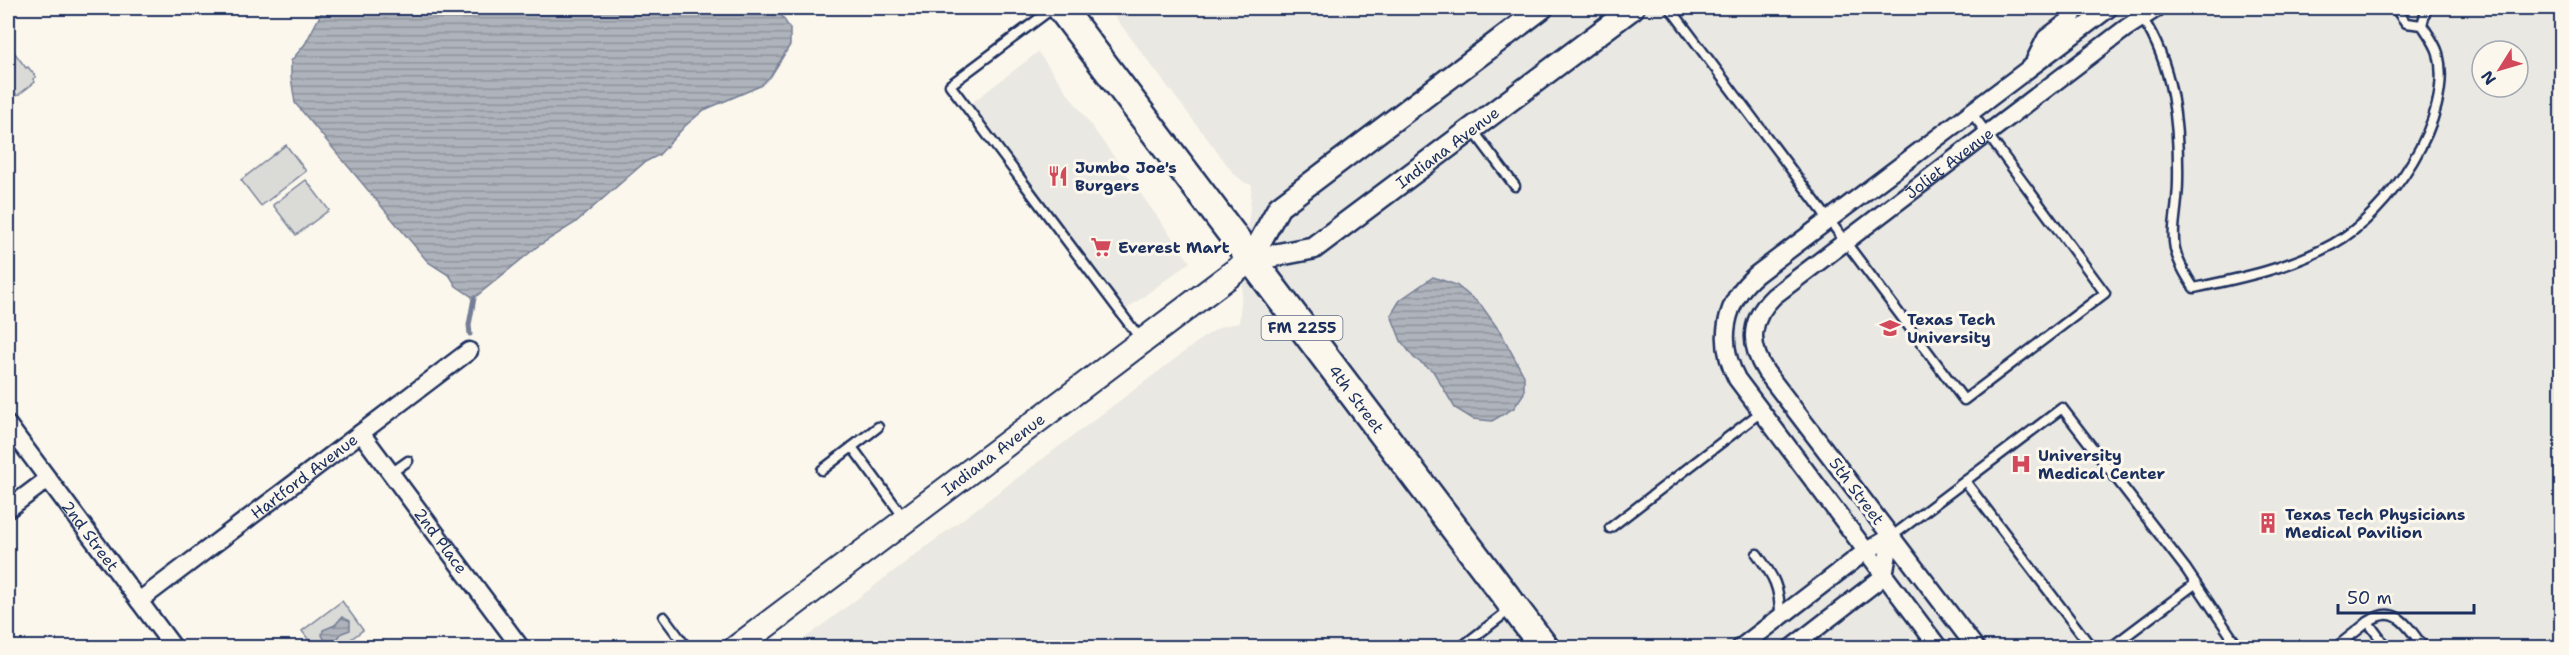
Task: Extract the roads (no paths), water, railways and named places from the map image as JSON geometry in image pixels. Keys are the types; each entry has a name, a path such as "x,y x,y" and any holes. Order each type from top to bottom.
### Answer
{"main road":[{"name":"4th Street","path":"1061,8 1545,648"},
{"name":"Indiana Avenue","path":"736,648 1250,260"}],"street":[{"name":"Indiana Avenue","path":"1250,260 1280,207 1542,8"},
{"name":"Indiana Avenue","path":"1250,260 1313,248 1633,8"},
{"path":"2033,64 2046,38 2070,19 2076,8"},
{"name":"Joliet Avenue","path":"1725,330 1729,311 1744,285 2109,8"},
{"name":"Joliet Avenue","path":"1753,329 1762,308 1774,296 1988,134 2137,11 2157,8"},
{"name":"5th Street","path":"1753,329 1754,346 1761,364 1976,648"},
{"name":"5th Street","path":"1725,330 1726,350 1732,370 1761,412 1939,648"},
{"name":"Hartford Avenue","path":"140,601 469,351"},
{"name":"2nd Street","path":"8,425 174,648"},
{"name":"2nd Place","path":"361,433 521,648"},
{"path":"8,509 48,479"},
{"path":"1740,648 1866,551 1892,537"},
{"path":"1791,648 1884,576 1892,537"}],"lane":[{"path":"1053,8 950,85 1142,341"},
{"path":"1670,8 1964,400 2105,293 1971,112"},
{"path":"2395,8 2406,23 2422,26"},
{"path":"2137,11 2159,47 2173,99 2178,167 2172,236 2176,255 2194,288 2240,278 2306,257 2335,243 2359,227 2387,198 2428,135 2436,112 2440,65 2438,52 2422,26 2426,10 2424,8"},
{"path":"1472,129 1515,186"},
{"path":"1892,537 2062,408 2195,584 2239,648"},
{"path":"1610,528 1761,412"},
{"path":"822,470 878,427"},
{"path":"852,447 905,519"},
{"path":"391,473 408,461"},
{"path":"1965,481 2092,648"},
{"path":"1756,554 1777,584 1780,617"},
{"path":"2110,648 2195,584"},
{"path":"1460,648 1513,606"},
{"path":"2335,648 2380,615 2394,615 2406,624 2424,648"},
{"path":"664,617 687,648"},
{"path":"2368,622 2387,648"}],"waterway":[{"path":"470,334 469,325 474,298"}],"place":[{"name":"Jumbo Joe's Burgers","path":"1058,176"},
{"name":"Everest Mart","path":"1101,247"},
{"name":"Texas Tech University","path":"1890,328"},
{"name":"University Medical Center","path":"2021,464"},
{"name":"Texas Tech Physicians Medical Pavilion","path":"2268,523"}]}
